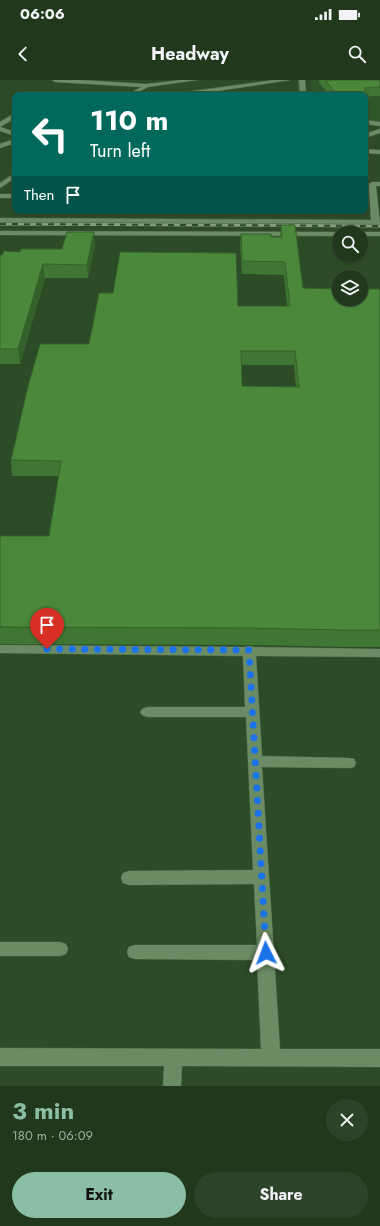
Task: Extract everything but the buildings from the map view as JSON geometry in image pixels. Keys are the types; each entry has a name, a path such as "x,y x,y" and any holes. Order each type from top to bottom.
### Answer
{"street":[{"path":"55,80 147,86 194,80"},
{"path":"201,92 287,80"},
{"path":"302,80 303,92"},
{"path":"135,92 147,86"},
{"path":"12,118 1,129 12,133"},
{"path":"368,122 380,124"},
{"path":"368,135 380,131"},
{"path":"0,146 12,142"},
{"path":"368,151 380,152"},
{"path":"0,186 12,177"},
{"path":"0,220 378,222 372,184 380,184"},
{"path":"0,196 12,196"},
{"path":"136,214 138,221"},
{"path":"243,222 244,214"},
{"path":"0,233 332,234"},
{"path":"368,234 380,234"},
{"path":"0,649 249,650 380,653"},
{"path":"249,650 271,1058"},
{"path":"147,712 252,712"},
{"path":"255,761 349,763"},
{"path":"129,878 262,877"},
{"path":"0,949 60,949"},
{"path":"135,952 266,953"},
{"path":"0,1058 380,1058"},
{"path":"172,1086 173,1058"}],"shaded area":[{"path":"311,80 380,80 380,123 368,121 368,92 312,92"}],"railway":[{"path":"0,224 380,226"}],"route":[{"path":"47,649 249,650 266,953"}]}
